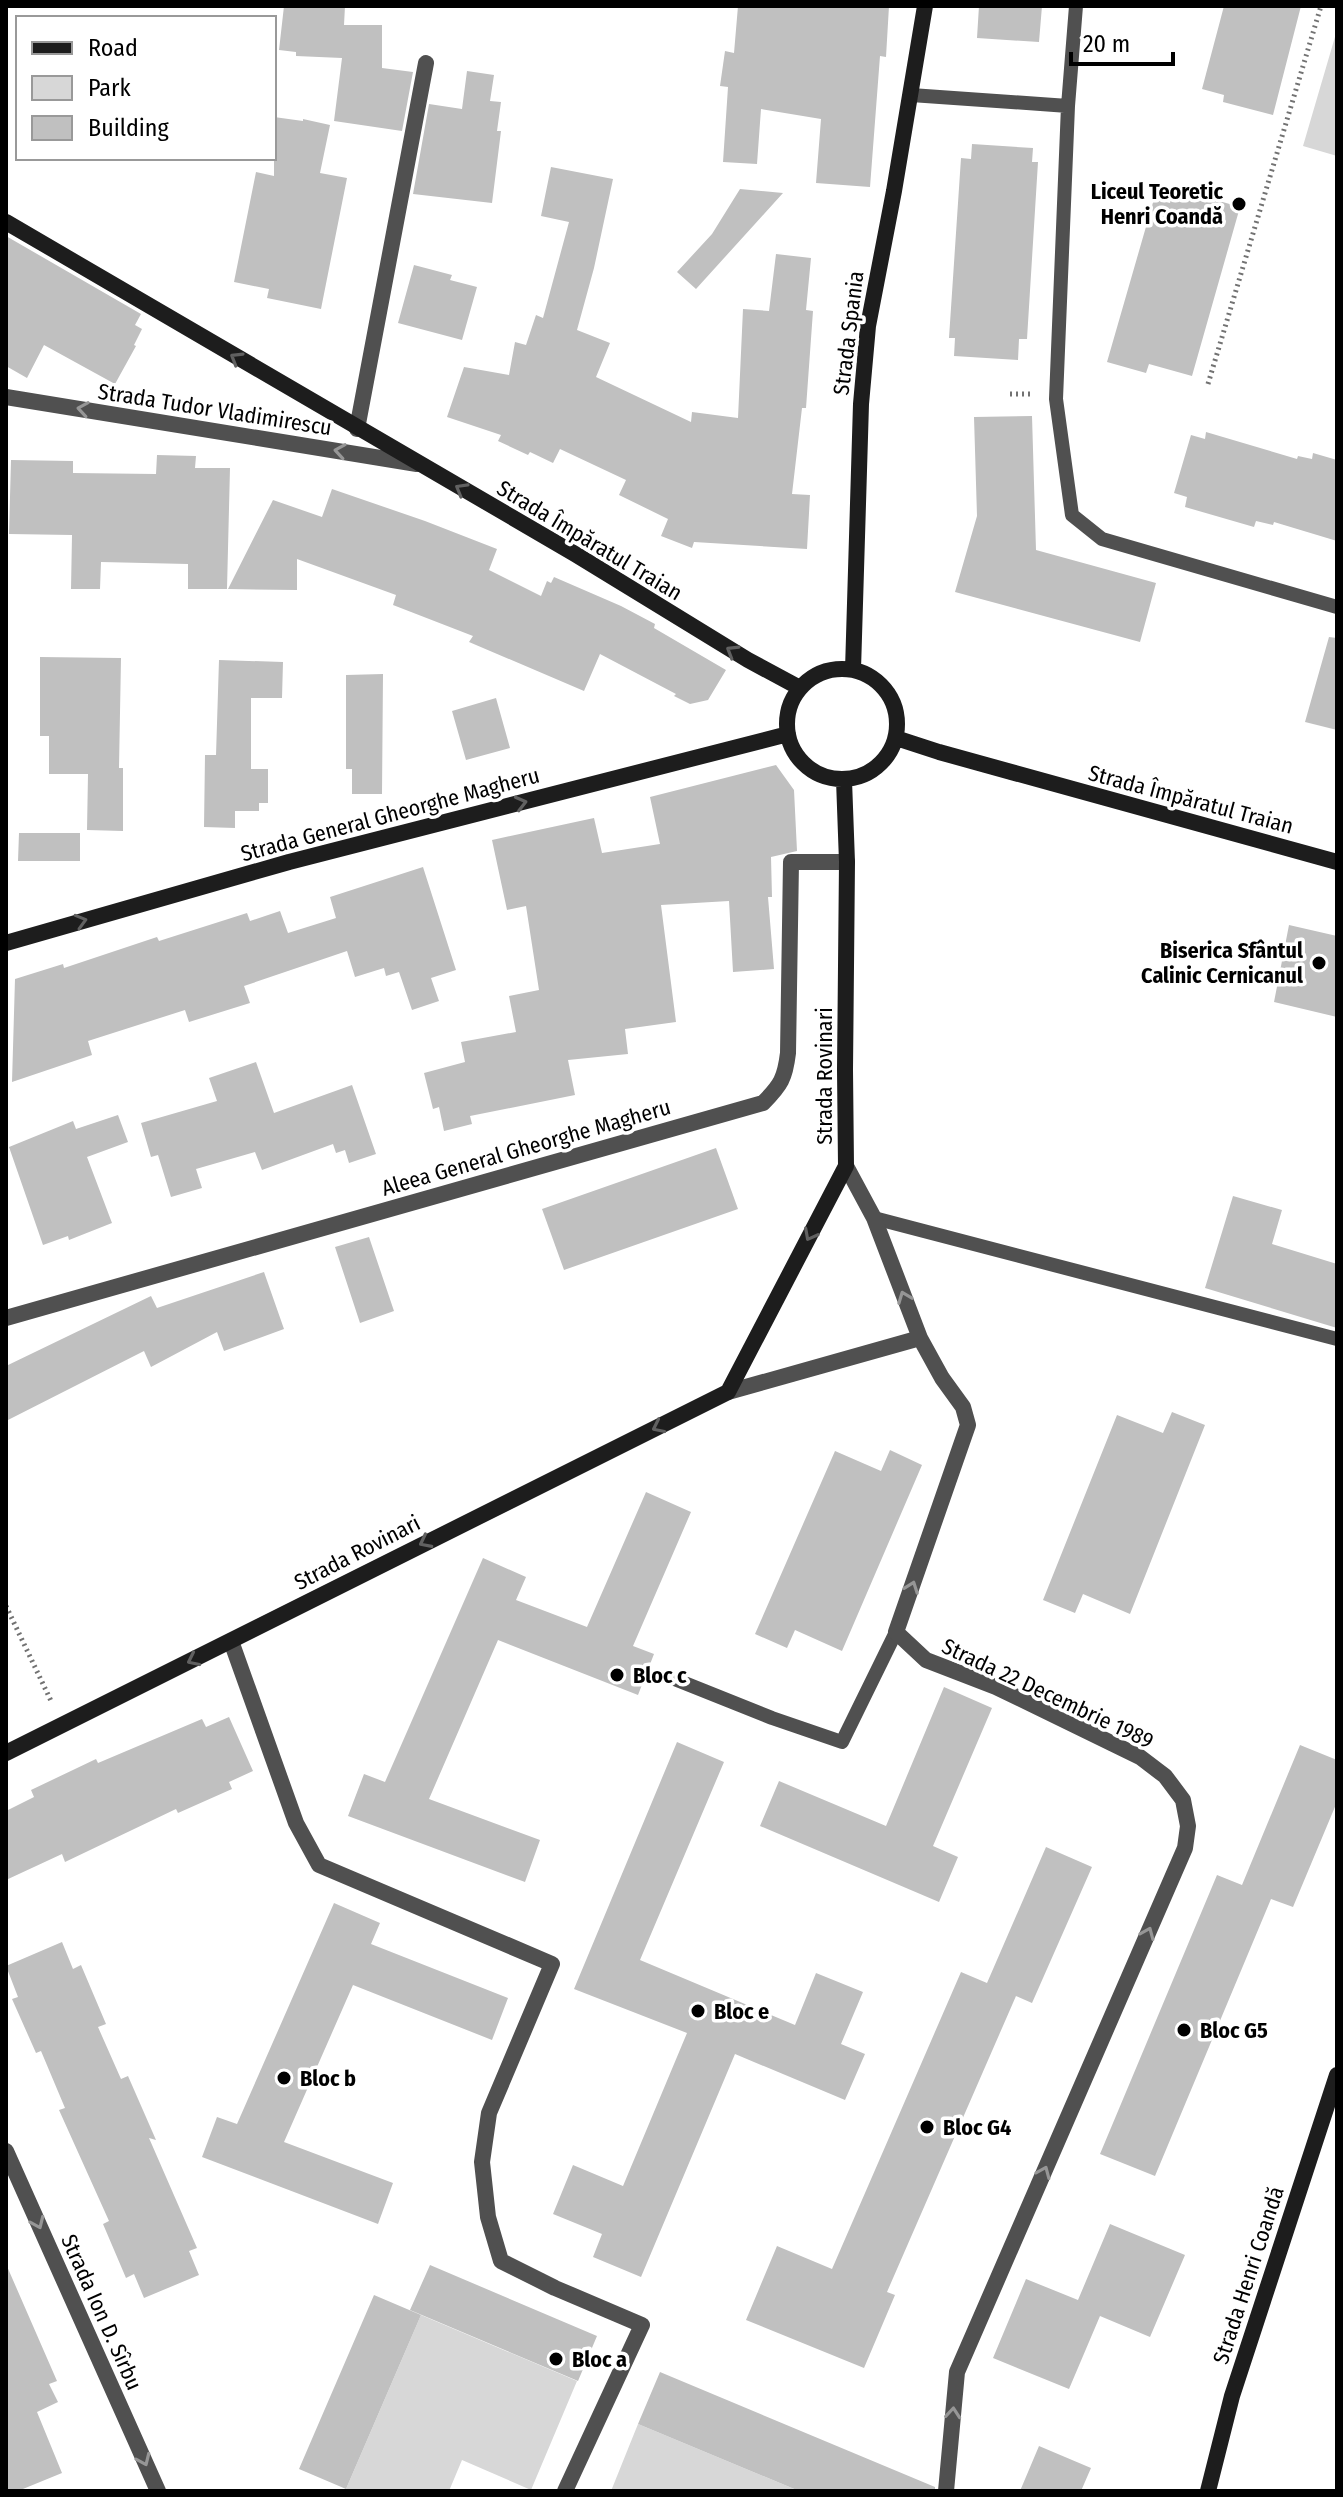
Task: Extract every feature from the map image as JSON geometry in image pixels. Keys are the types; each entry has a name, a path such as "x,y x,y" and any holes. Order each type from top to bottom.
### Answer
{"street":[{"name":"Strada Spania","path":"853,670 861,404 868,326 925,6"},
{"path":"357,429 426,63"},
{"name":"Strada Împăratul Traian","path":"6,222 800,688"},
{"name":"Strada Tudor Vladimirescu","path":"6,397 417,464"},
{"path":"853,670 870,676 884,688 896,712 896,738 889,755 877,768 844,780 828,778 801,762 792,749 787,718 791,702 800,688 824,672 853,670"},
{"name":"Strada General Gheorghe Magheru","path":"6,943 289,862 788,734"},
{"name":"Strada Împăratul Traian","path":"896,738 1337,862"},
{"name":"Strada Rovinari","path":"728,1392 846,1166 847,862 844,780"},
{"name":"Aleea General Gheorghe Magheru","path":"6,1318 763,1103 785,1076 788,1053 791,862 847,862"},
{"path":"846,1166 874,1218 920,1338 942,1378 963,1407 968,1425 896,1632"},
{"name":"Strada Rovinari","path":"6,1753 728,1392 920,1338"},
{"name":"Strada 22 Decembrie 1989","path":"896,1632 926,1660 996,1687 1140,1757 1165,1776 1183,1800 1188,1826 1185,1848 957,2372 946,2491"},
{"path":"231,1641 296,1823 319,1865 552,1964 489,2113 482,2162 488,2217 501,2261 642,2325 565,2491"},
{"name":"Strada Henri Coandă","path":"1208,2491 1232,2396 1337,2075"},
{"name":"Strada Ion D. Sîrbu","path":"6,2151 158,2491"}],"lane":[{"path":"1076,6 1068,106 1056,399 1072,515 1102,539 1337,607"},
{"path":"911,95 1068,106"},
{"path":"874,1218 1337,1339"},
{"path":"672,1678 842,1742 896,1632"}],"path":[{"path":"1208,384 1321,6"},
{"path":"6,1606 62,1725"}],"green space":[{"path":"1337,30 1337,156 1303,146"},
{"path":"421,2315 577,2381 531,2490 462,2460 449,2491 346,2489"},
{"path":"638,2424 799,2491 611,2491"}],"building":[{"path":"284,6 345,6 344,25 382,25 382,68 413,72 402,131 334,121 342,58 296,56 296,52 279,50"},
{"path":"738,6 889,6 886,57 880,56 870,187 816,183 821,119 761,109 757,164 723,162 728,87 720,86 725,51 734,53"},
{"path":"979,6 1042,6 1039,42 977,38"},
{"path":"1224,6 1301,6 1273,115 1223,102 1224,95 1202,89"},
{"path":"467,71 494,75 490,101 501,102 497,131 501,131 492,203 413,194 429,104 462,109"},
{"path":"276,117 330,125 320,173 347,178 321,309 267,298 269,289 234,282 256,172 274,176"},
{"path":"972,144 1033,148 1032,162 1038,162 1027,339 1019,339 1018,360 954,356 955,338 949,338 961,158 971,159"},
{"path":"551,167 613,179 577,330 610,343 596,377 691,422 692,412 738,418 743,309 769,311 776,254 811,258 806,310 813,311 806,408 802,408 792,494 810,495 807,549 694,542 692,548 661,536 668,519 619,495 626,480 560,449 553,463 530,452 528,455 498,441 501,435 447,417 464,367 509,375 515,342 526,345 536,315 543,318 569,222 541,216"},
{"path":"1174,188 1240,207 1192,376 1149,364 1146,373 1107,362 1154,199 1170,203"},
{"path":"740,189 783,193 696,289 677,272 712,234"},
{"path":"6,236 141,314 135,325 142,329 136,346 115,384 44,345 27,378 6,366"},
{"path":"414,265 452,275 450,280 477,287 462,340 398,323"},
{"path":"1032,416 1036,550 1156,583 1140,642 955,592 977,516 974,417"},
{"path":"1206,432 1297,459 1298,456 1312,459 1313,453 1337,460 1337,541 1274,522 1273,525 1256,521 1254,527 1185,507 1187,497 1174,493 1191,435 1205,439"},
{"path":"157,455 196,456 195,468 230,468 227,589 188,589 188,564 101,562 100,589 71,589 72,535 9,534 11,460 73,461 73,473 156,474"},
{"path":"332,489 497,549 489,570 541,596 547,581 551,583 554,577 655,624 654,628 726,670 708,700 690,704 600,654 584,691 469,642 473,636 393,605 396,595 297,559 297,590 228,589 273,500 322,517"},
{"path":"1329,637 1337,638 1337,730 1305,722"},
{"path":"40,657 121,658 119,768 123,768 123,831 87,830 88,774 49,774 49,736 40,736"},
{"path":"219,660 283,662 282,698 251,698 251,769 268,769 268,803 259,803 259,811 235,811 235,828 204,827 205,755 216,755"},
{"path":"383,674 382,794 352,794 352,769 346,769 346,675"},
{"path":"496,698 510,748 466,760 452,711"},
{"path":"776,765 794,790 797,851 771,857 772,897 768,897 774,969 733,972 729,901 661,905 676,1022 625,1029 628,1054 568,1060 575,1095 470,1116 472,1124 444,1131 439,1107 433,1109 424,1073 465,1062 461,1042 516,1032 509,996 539,990 526,906 507,910 492,840 594,818 602,853 660,844 650,797"},
{"path":"19,833 80,833 80,861 18,861"},
{"path":"423,867 456,970 431,978 439,1001 412,1010 399,972 386,976 384,968 355,977 347,951 244,986 250,1003 189,1022 185,1010 88,1041 92,1055 12,1082 15,979 63,964 64,968 157,937 159,941 247,913 250,921 280,911 288,933 336,918 330,897"},
{"path":"1289,925 1337,936 1337,1017 1274,1002"},
{"path":"256,1062 274,1113 352,1085 376,1154 349,1163 345,1150 336,1153 333,1144 262,1170 255,1152 196,1169 202,1188 171,1197 158,1155 151,1157 141,1123 217,1101 209,1078"},
{"path":"118,1115 128,1142 87,1157 112,1223 69,1240 68,1236 43,1245 9,1147 73,1121 76,1129"},
{"path":"716,1148 738,1209 564,1270 542,1209"},
{"path":"1233,1196 1282,1210 1272,1244 1337,1264 1337,1328 1205,1288"},
{"path":"369,1237 394,1311 360,1323 335,1247"},
{"path":"264,1272 284,1329 224,1351 217,1332 151,1367 144,1351 6,1421 6,1366 151,1296 157,1308"},
{"path":"1172,1412 1205,1425 1130,1614 1083,1594 1075,1613 1043,1600 1117,1415 1163,1433"},
{"path":"890,1450 922,1465 842,1651 795,1630 787,1648 755,1634 835,1451 881,1471"},
{"name":"Bloc c","path":"646,1492 691,1512 633,1646 654,1654 638,1695 498,1640 429,1799 540,1840 525,1882 348,1816 364,1774 385,1782 483,1558 526,1577 516,1600 587,1627"},
{"path":"944,1687 992,1708 933,1846 958,1857 939,1902 760,1826 779,1781 886,1826"},
{"path":"229,1717 253,1771 229,1782 232,1789 178,1813 176,1809 65,1862 62,1854 6,1880 6,1811 34,1797 31,1790 96,1759 98,1763 202,1719 206,1727"},
{"name":"Bloc e","path":"677,1742 724,1762 640,1960 795,2025 816,1973 863,1992 841,2044 865,2054 845,2100 735,2054 641,2277 593,2257 602,2234 553,2214 573,2165 623,2186 687,2033 574,1989"},
{"name":"Bloc G5","path":"1300,1745 1337,1760 1337,1802 1293,1907 1271,1899 1155,2176 1100,2154 1217,1875 1242,1885"},
{"name":"Bloc G4","path":"1046,1847 1092,1867 1032,2003 1016,1996 887,2292 895,2295 864,2368 746,2320 777,2246 832,2269 961,1972 987,1983"},
{"name":"Bloc b","path":"334,1903 380,1923 371,1944 508,1998 492,2040 353,1985 284,2142 393,2183 378,2224 202,2157 217,2117 237,2124"},
{"path":"62,1942 73,1969 81,1965 106,2024 98,2027 121,2079 128,2076 156,2140 149,2138 197,2248 189,2251 199,2275 144,2298 134,2274 126,2278 103,2224 109,2221 59,2110 65,2108 41,2051 36,2053 12,1999 18,1997 6,1966"},
{"path":"1110,2224 1185,2255 1150,2337 1100,2316 1069,2389 993,2358 1026,2279 1078,2300"},
{"path":"6,2264 57,2381 49,2384 58,2402 37,2412 62,2473 18,2491 6,2491"},
{"path":"430,2265 597,2336 578,2381 410,2310"},
{"path":"374,2295 421,2315 346,2489 299,2469"},
{"path":"660,2372 935,2487 935,2491 799,2491 638,2424"},
{"path":"1039,2446 1091,2468 1081,2491 1020,2491"}],"place":[{"name":"Liceul Teoretic Henri Coandă","path":"1239,204"},
{"name":"Biserica Sfântul Calinic Cernicanul","path":"1319,963"},
{"name":"Bloc c","path":"617,1675"},
{"name":"Bloc e","path":"698,2011"},
{"name":"Bloc G5","path":"1184,2030"},
{"name":"Bloc b","path":"284,2078"},
{"name":"Bloc G4","path":"927,2127"},
{"name":"Bloc a","path":"556,2359"}]}
